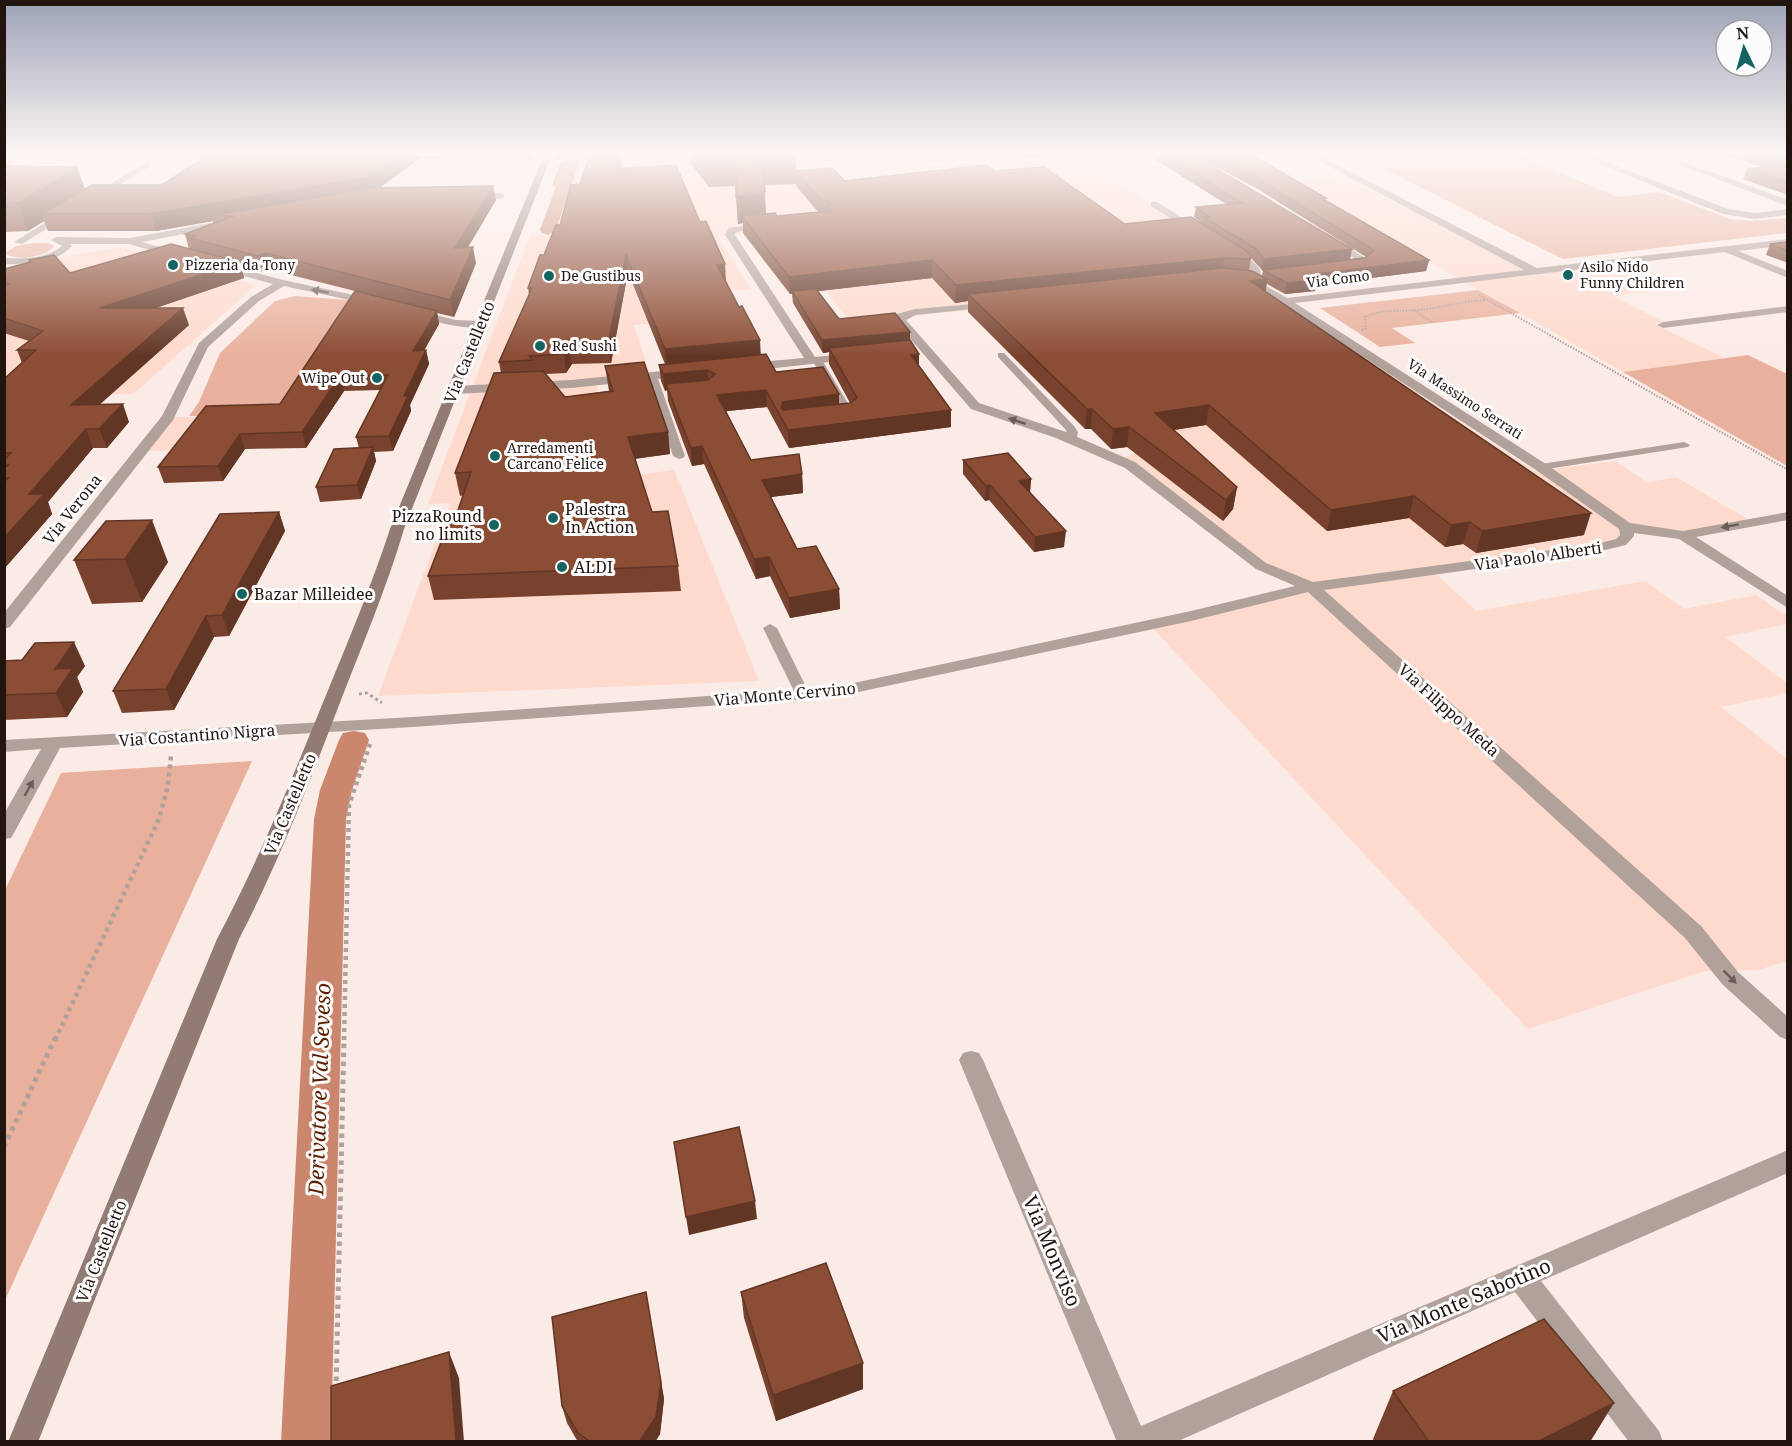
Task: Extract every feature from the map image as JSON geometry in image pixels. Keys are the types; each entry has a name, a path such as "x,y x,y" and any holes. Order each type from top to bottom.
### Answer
{"main road":[{"name":"Via Castelletto","path":"23,1442 228,939 259,879 322,727 385,568 397,529 521,222"}],"street":[{"path":"10,242 51,222"},
{"path":"4,261 35,260 55,254 134,243 233,222"},
{"path":"1183,222 1201,234"},
{"path":"1440,222 1534,271"},
{"path":"778,224 745,227 732,230 730,235 815,361"},
{"path":"42,228 40,233 44,240"},
{"path":"10,242 42,228"},
{"path":"1323,235 1365,261 1342,266"},
{"path":"10,242 44,240 134,243 192,259"},
{"path":"55,254 67,246 59,241"},
{"name":"Via Como","path":"1231,280 1259,278 1285,301 1788,242"},
{"path":"1220,246 1252,267 1259,278"},
{"path":"1727,249 1788,275"},
{"path":"203,262 282,283 456,323 480,324"},
{"name":"Via Verona","path":"4,624 168,417 203,345 255,299 282,283"},
{"name":"Via Massimo Serrati","path":"1285,301 1341,335 1541,467 1626,527"},
{"name":"Via Filippo Meda","path":"1005,302 915,312 901,316 900,320 918,350 975,406 1072,440 1130,465 1261,566 1311,587 1693,932 1730,978 1788,1031"},
{"path":"1663,325 1788,309"},
{"path":"732,369 864,356"},
{"path":"454,390 570,384 698,372"},
{"path":"1626,527 1683,535 1788,516"},
{"name":"Via Paolo Alberti","path":"1311,587 1598,548 1621,542 1627,536 1626,527"},
{"path":"1683,535 1788,603"},
{"name":"Via Monte Cervino","path":"322,727 836,692 1191,616 1311,587"},
{"name":"Via Costantino Nigra","path":"4,746 322,727"},
{"path":"4,833 63,742"},
{"name":"Via Monviso","path":"971,1060 1132,1442"},
{"name":"Via Monte Sabotino","path":"1140,1442 1788,1161"},
{"path":"1521,1278 1648,1442"}],"lane":[{"path":"1001,355 1070,428 1073,432 1072,440"},
{"path":"815,361 850,415 829,417"},
{"path":"652,376 664,397 679,456"},
{"path":"1541,467 1684,445"},
{"path":"770,628 802,695"}],"path":[{"path":"1452,280 1788,470"},
{"path":"1341,335 1366,328 1365,317 1372,312 1420,310 1462,301 1487,300"},
{"path":"4,1147 159,819 168,785 173,737"},
{"path":"335,1394 349,805"}],"shaded area":[{"path":"598,222 1179,222 1246,266 1243,283 1333,336 1534,471 1616,461 1647,483 1676,477 1751,521 1676,534 1621,528 1615,540 1594,546 1431,570 1477,611 1645,581 1684,609 1756,595 1787,616 1787,624 1725,637 1787,683 1787,693 1721,707 1787,759 1787,961 1758,970 1705,971 1528,1029 1146,621 1304,587 1275,571 1123,458 1148,448 1000,307 850,322 780,230 718,236 751,289 677,295 680,322 634,325 650,374 595,379 620,477 674,470 759,681 378,696 450,503 428,504 530,235 599,233"},
{"path":"1361,222 1437,222 1533,273 1612,264 1666,289 1613,296 1663,322 1654,324 1724,358 1623,372"},
{"path":"1490,222 1787,222 1787,233 1563,259"},
{"path":"48,243 54,246 44,253 23,258 5,253 16,246"},
{"path":"120,247 256,285 133,394 5,394 5,268"},
{"path":"1478,290 1520,313 1392,328 1415,343 1380,347 1320,308"},
{"path":"295,296 360,301 285,415 189,416 199,402 220,353 275,301"},
{"path":"1748,355 1787,374 1787,466 1623,372"},
{"path":"285,415 262,448 146,451 174,417"},
{"path":"252,761 5,1300 5,890 61,773"}],"building":[{"path":"216,222 471,222 455,248 473,247 450,300 266,253 258,256 189,238 195,236 185,234"},
{"path":"561,222 707,222 725,264 717,265 739,307 742,306 760,340 665,349 626,255 608,344 569,345 564,354 529,356 533,360 499,362 532,288 528,288 540,255 544,255 556,225 560,225"},
{"path":"747,222 1200,222 1251,256 1250,259 1224,258 956,285 932,260 789,277"},
{"path":"1212,222 1307,222 1352,249 1264,259 1255,248"},
{"path":"1329,222 1364,222 1429,260 1309,275 1317,280 1287,283 1263,270 1365,258 1374,250"},
{"path":"1788,242 1788,251 1770,244"},
{"path":"171,244 240,262 100,308 183,308 71,405 123,404 99,429 86,429 29,494 44,494 4,538 4,482 8,478 4,478 4,469 8,465 4,466 4,460 11,453 4,453 4,379 36,350 17,350 43,331 4,318 4,285 9,284 4,282 4,269 31,262 29,260 54,255 70,273"},
{"path":"1224,268 1252,271 1267,279 1250,281 1591,513 1482,531 1470,522 1451,525 1414,496 1331,510 1209,405 1155,413 1237,487 1226,500 1129,427 1113,429 1092,409 1087,409 968,294"},
{"path":"816,289 839,319 895,313 910,332 822,340 792,291"},
{"path":"355,291 437,311 413,351 426,350 404,396 408,396 389,436 356,437 388,375 340,376 302,432 240,434 218,466 158,467 206,406 280,404"},
{"path":"910,340 919,354 911,355 951,410 788,430 766,390 717,395 751,460 799,454 802,474 762,480 797,549 816,546 839,589 789,598 769,557 754,559 702,446 691,448 666,384 708,380 715,374 707,370 663,374 659,365 766,354 776,372 823,367 839,394 783,402 781,408 783,410 850,403 857,398 829,348"},
{"path":"644,362 668,432 628,437 652,512 668,511 678,566 428,576 450,519 455,519 471,472 455,473 494,373 543,371 565,397 613,391 605,366"},
{"path":"373,447 357,485 316,487 334,449"},
{"path":"1008,453 1031,479 1019,481 1066,531 1035,537 990,485 986,486 963,460"},
{"path":"279,512 222,615 206,616 166,689 113,691 220,514"},
{"path":"152,520 125,559 74,560 106,521"},
{"path":"74,642 55,669 73,668 56,693 4,695 4,661 22,660 35,643"},
{"path":"739,1127 755,1201 686,1217 674,1142"},
{"path":"826,1263 863,1363 773,1395 741,1292"},
{"path":"646,1292 661,1382 656,1417 639,1442 591,1442 578,1433 562,1406 552,1317"},
{"path":"1544,1319 1614,1403 1537,1442 1429,1442 1393,1391"},
{"path":"449,1352 456,1442 331,1442 331,1386"}],"waterway":[{"name":"Derivatore Val Seveso","path":"548,230 551,222"},
{"name":"Derivatore Val Seveso","path":"306,1442 330,819 336,790 354,740"}],"place":[{"name":"Pizzeria da Tony","path":"173,265"},
{"name":"Asilo Nido Funny Children","path":"1568,275"},
{"name":"De Gustibus","path":"549,276"},
{"name":"Red Sushi","path":"540,346"},
{"name":"Wipe Out","path":"377,378"},
{"name":"Arredamenti Carcano Felice","path":"495,456"},
{"name":"Palestra In Action","path":"553,518"},
{"name":"PizzaRound no limits","path":"494,525"},
{"name":"ALDI","path":"562,567"},
{"name":"Bazar Milleidee","path":"242,594"}]}
